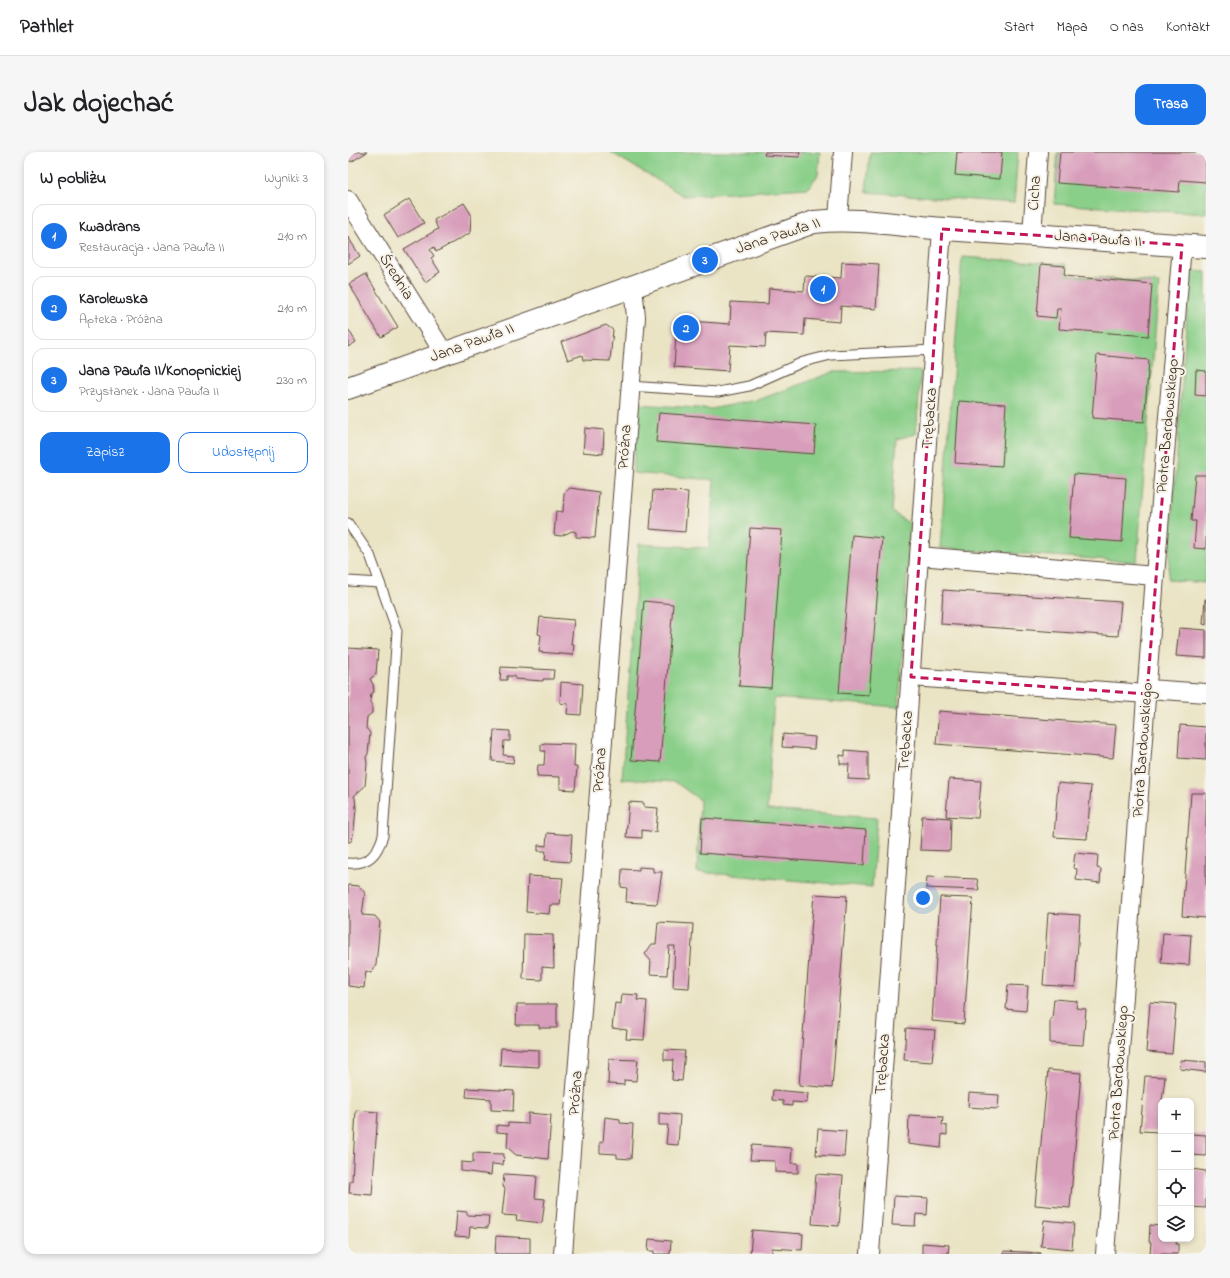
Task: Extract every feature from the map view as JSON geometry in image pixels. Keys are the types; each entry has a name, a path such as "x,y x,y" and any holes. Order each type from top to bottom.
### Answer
{"street":[{"path":"838,219 843,152"},
{"name":"Cicha","path":"1032,234 1038,152"},
{"name":"Średnia","path":"348,200 444,353"},
{"name":"Jana Pawła II","path":"348,388 814,222 838,219 942,229 1206,247"},
{"name":"Trębacka","path":"870,1254 935,350 942,229"},
{"name":"Piotra Bardowskiego","path":"1105,1254 1148,692 1155,576 1182,245"},
{"name":"Próżna","path":"563,1254 629,386 636,316 633,287"},
{"path":"919,556 1155,576"},
{"path":"911,677 1148,692 1206,693"}],"lane":[{"path":"629,386 718,392 748,386 803,362 831,355 935,350"},
{"path":"348,523 370,555 397,631 383,836 378,849 367,861 359,864 348,863"},
{"path":"348,581 380,583"}],"highlighted area":[{"path":"942,229 1182,245 1147,694 911,677"}],"green space":[{"path":"610,152 820,152 818,175 808,188 684,196"},
{"path":"870,152 1018,152 1014,203 866,192"},
{"path":"1058,152 1206,152 1206,214 1054,204"},
{"path":"962,257 1066,264 1066,275 1159,283 1137,562 940,548"},
{"path":"1190,271 1206,272 1206,583 1168,580"},
{"path":"921,371 916,434 897,439 892,512 910,524 899,707 774,698 767,810 877,818 872,887 697,872 700,800 675,782 622,779 639,544 709,548 714,480 633,473 638,404 711,409 761,399 833,372"}],"building":[{"path":"348,152 367,152 351,162 348,158"},
{"path":"765,152 800,152 799,157 764,155"},
{"path":"957,152 1002,152 1000,179 955,175"},
{"path":"1060,152 1206,152 1206,182 1180,180 1179,192 1057,183"},
{"path":"409,199 424,223 398,238 384,215"},
{"path":"464,203 471,214 470,233 436,252 434,247 430,250 434,256 431,258 440,272 425,282 404,249 438,229 434,220"},
{"path":"348,237 360,256 348,264"},
{"path":"842,262 879,264 876,309 841,306 840,322 805,319 804,335 766,333 765,347 730,345 728,371 674,367 677,320 730,324 731,302 768,304 769,288 804,291 805,276 841,278"},
{"path":"1041,264 1065,266 1064,276 1152,284 1148,336 1059,329 1061,309 1057,309 1056,318 1037,316"},
{"path":"366,274 398,327 381,337 349,284"},
{"path":"606,325 613,330 610,361 583,360 582,355 568,360 561,342"},
{"path":"348,329 356,342 348,347"},
{"path":"1097,355 1149,360 1144,422 1092,418"},
{"path":"1196,370 1206,371 1206,396 1195,395"},
{"path":"959,401 1006,404 1002,466 955,463"},
{"path":"659,413 816,425 814,454 656,442"},
{"path":"585,428 604,430 603,454 583,452"},
{"path":"1074,474 1126,478 1122,542 1069,538"},
{"path":"1195,475 1206,475 1206,549 1194,548 1196,521 1191,521"},
{"path":"570,488 599,492 595,538 576,537 576,532 572,531 561,536 554,535 556,511 563,512 564,493"},
{"path":"653,490 688,492 685,532 650,529"},
{"path":"750,528 782,530 771,688 739,686"},
{"path":"852,535 882,538 869,695 839,693"},
{"path":"943,590 1121,602 1118,636 941,624"},
{"path":"1206,599 1206,625 1203,624"},
{"path":"644,601 673,604 660,762 631,760"},
{"path":"540,617 574,620 571,644 574,644 573,655 539,652 541,635 538,634"},
{"path":"1179,628 1206,630 1206,658 1176,656"},
{"path":"348,648 378,650 376,674 370,679 373,684 374,692 371,694 370,702 372,705 372,713 367,717 366,728 370,733 368,754 366,757 367,764 365,786 354,796 356,808 354,830 352,840 350,842 348,842"},
{"path":"501,667 554,670 553,679 543,679 543,681 515,679 515,676 507,676 507,680 500,680"},
{"path":"561,682 583,684 581,715 567,714 568,704 560,703"},
{"path":"939,711 1116,725 1113,758 936,744"},
{"path":"1180,725 1206,727 1206,760 1178,758"},
{"path":"494,730 510,731 510,741 504,741 503,755 514,756 513,763 492,761"},
{"path":"783,734 815,737 814,749 782,747"},
{"path":"541,744 575,744 574,767 577,767 575,790 560,789 560,777 537,776 538,765 544,765 545,751 541,751"},
{"path":"845,750 868,752 868,780 848,779 849,764 840,764 840,755 845,756"},
{"path":"949,779 981,781 978,818 946,816"},
{"path":"1058,783 1091,786 1087,839 1054,837"},
{"path":"1191,793 1206,793 1206,918 1182,916"},
{"path":"629,802 644,803 644,807 658,808 656,832 642,830 642,838 626,837"},
{"path":"922,816 951,818 950,851 920,850"},
{"path":"702,818 866,830 864,865 700,853"},
{"path":"547,833 572,835 570,862 545,860 546,851 538,851 538,845 546,846"},
{"path":"1075,853 1098,855 1097,868 1101,869 1100,883 1076,880 1077,869 1073,868"},
{"path":"639,867 653,868 653,872 662,872 657,904 626,902 627,888 621,887 622,869 639,870"},
{"path":"528,876 563,878 560,905 550,905 549,914 526,912"},
{"path":"927,877 977,879 979,890 926,888"},
{"path":"348,885 359,886 365,893 362,915 375,916 380,922 376,965 371,973 366,971 364,988 348,986"},
{"path":"814,894 847,896 832,1088 799,1085"},
{"path":"940,897 973,898 964,1024 932,1021"},
{"path":"1048,913 1080,915 1075,987 1043,985"},
{"path":"658,922 693,924 689,988 673,987 675,946 669,946 667,975 650,974 651,961 645,954 652,944 656,944"},
{"path":"1163,933 1191,935 1189,965 1161,963"},
{"path":"524,934 553,935 554,968 542,967 542,980 523,979"},
{"path":"1008,985 1028,986 1026,1011 1006,1009"},
{"path":"622,994 638,995 637,1000 647,1001 644,1040 626,1039 627,1030 612,1028 615,1003 621,1004"},
{"path":"1054,999 1077,1001 1076,1008 1086,1009 1083,1045 1050,1043 1050,1019 1052,1019"},
{"path":"1150,1002 1176,1004 1172,1054 1146,1052"},
{"path":"517,1004 557,1004 557,1028 539,1028 539,1025 516,1025"},
{"path":"906,1028 935,1030 932,1062 904,1060"},
{"path":"501,1048 539,1050 539,1067 500,1065"},
{"path":"664,1050 685,1051 682,1081 672,1080 673,1060 664,1060"},
{"path":"609,1059 638,1060 636,1081 624,1080 624,1085 608,1084"},
{"path":"1181,1060 1206,1062 1206,1072 1180,1069"},
{"path":"1048,1070 1081,1073 1070,1208 1035,1205"},
{"path":"1145,1076 1165,1077 1162,1098 1158,1098 1158,1132 1140,1131"},
{"path":"467,1088 514,1091 513,1111 491,1110 491,1099 466,1097"},
{"path":"773,1090 808,1093 807,1103 792,1102 792,1106 783,1105 783,1101 772,1100"},
{"path":"969,1093 999,1095 998,1109 968,1107"},
{"path":"356,1110 378,1112 372,1195 349,1193 350,1181 352,1181"},
{"path":"528,1113 551,1115 548,1159 516,1155 507,1147 508,1133 497,1132 497,1125 508,1126 508,1123 528,1124"},
{"path":"659,1113 680,1115 678,1145 666,1144 668,1125 659,1125"},
{"path":"909,1115 943,1117 942,1125 947,1126 947,1135 942,1134 941,1148 908,1144"},
{"path":"605,1117 620,1119 620,1123 633,1124 631,1159 617,1158 617,1154 600,1153 600,1142 603,1142"},
{"path":"818,1129 846,1131 844,1157 816,1155"},
{"path":"1194,1134 1206,1135 1206,1156 1194,1155"},
{"path":"752,1145 792,1148 791,1163 798,1163 798,1173 775,1172 775,1161 750,1160"},
{"path":"473,1153 504,1154 503,1165 492,1164 491,1175 461,1171 461,1162 473,1163"},
{"path":"1194,1169 1206,1171 1206,1208 1194,1207"},
{"path":"504,1174 537,1176 535,1198 545,1199 542,1223 516,1220 517,1216 502,1215 505,1188 503,1187"},
{"path":"816,1174 843,1176 839,1226 812,1224"},
{"path":"894,1196 928,1198 927,1215 916,1214 915,1226 892,1225"},
{"path":"457,1211 467,1212 467,1215 489,1216 488,1228 470,1227 469,1237 455,1236"},
{"path":"1044,1220 1074,1223 1072,1249 1041,1246"},
{"path":"1150,1225 1158,1226 1158,1242 1176,1242 1176,1244 1178,1244 1178,1254 1150,1254 1151,1242 1149,1242"},
{"path":"752,1230 803,1234 802,1250 772,1248 772,1254 750,1254"},
{"path":"496,1236 530,1238 530,1254 495,1254"},
{"path":"649,1239 671,1241 670,1254 654,1254 654,1251 648,1251"},
{"path":"922,1243 949,1245 948,1254 922,1254"},
{"path":"1004,1251 1041,1253 1041,1254 1004,1254"}],"place":[{"name":"Jana Pawła II/Konopnickiej","path":"705,260"},
{"name":"Kwadrans","path":"823,289"},
{"name":"Karolewska","path":"686,328"}]}
